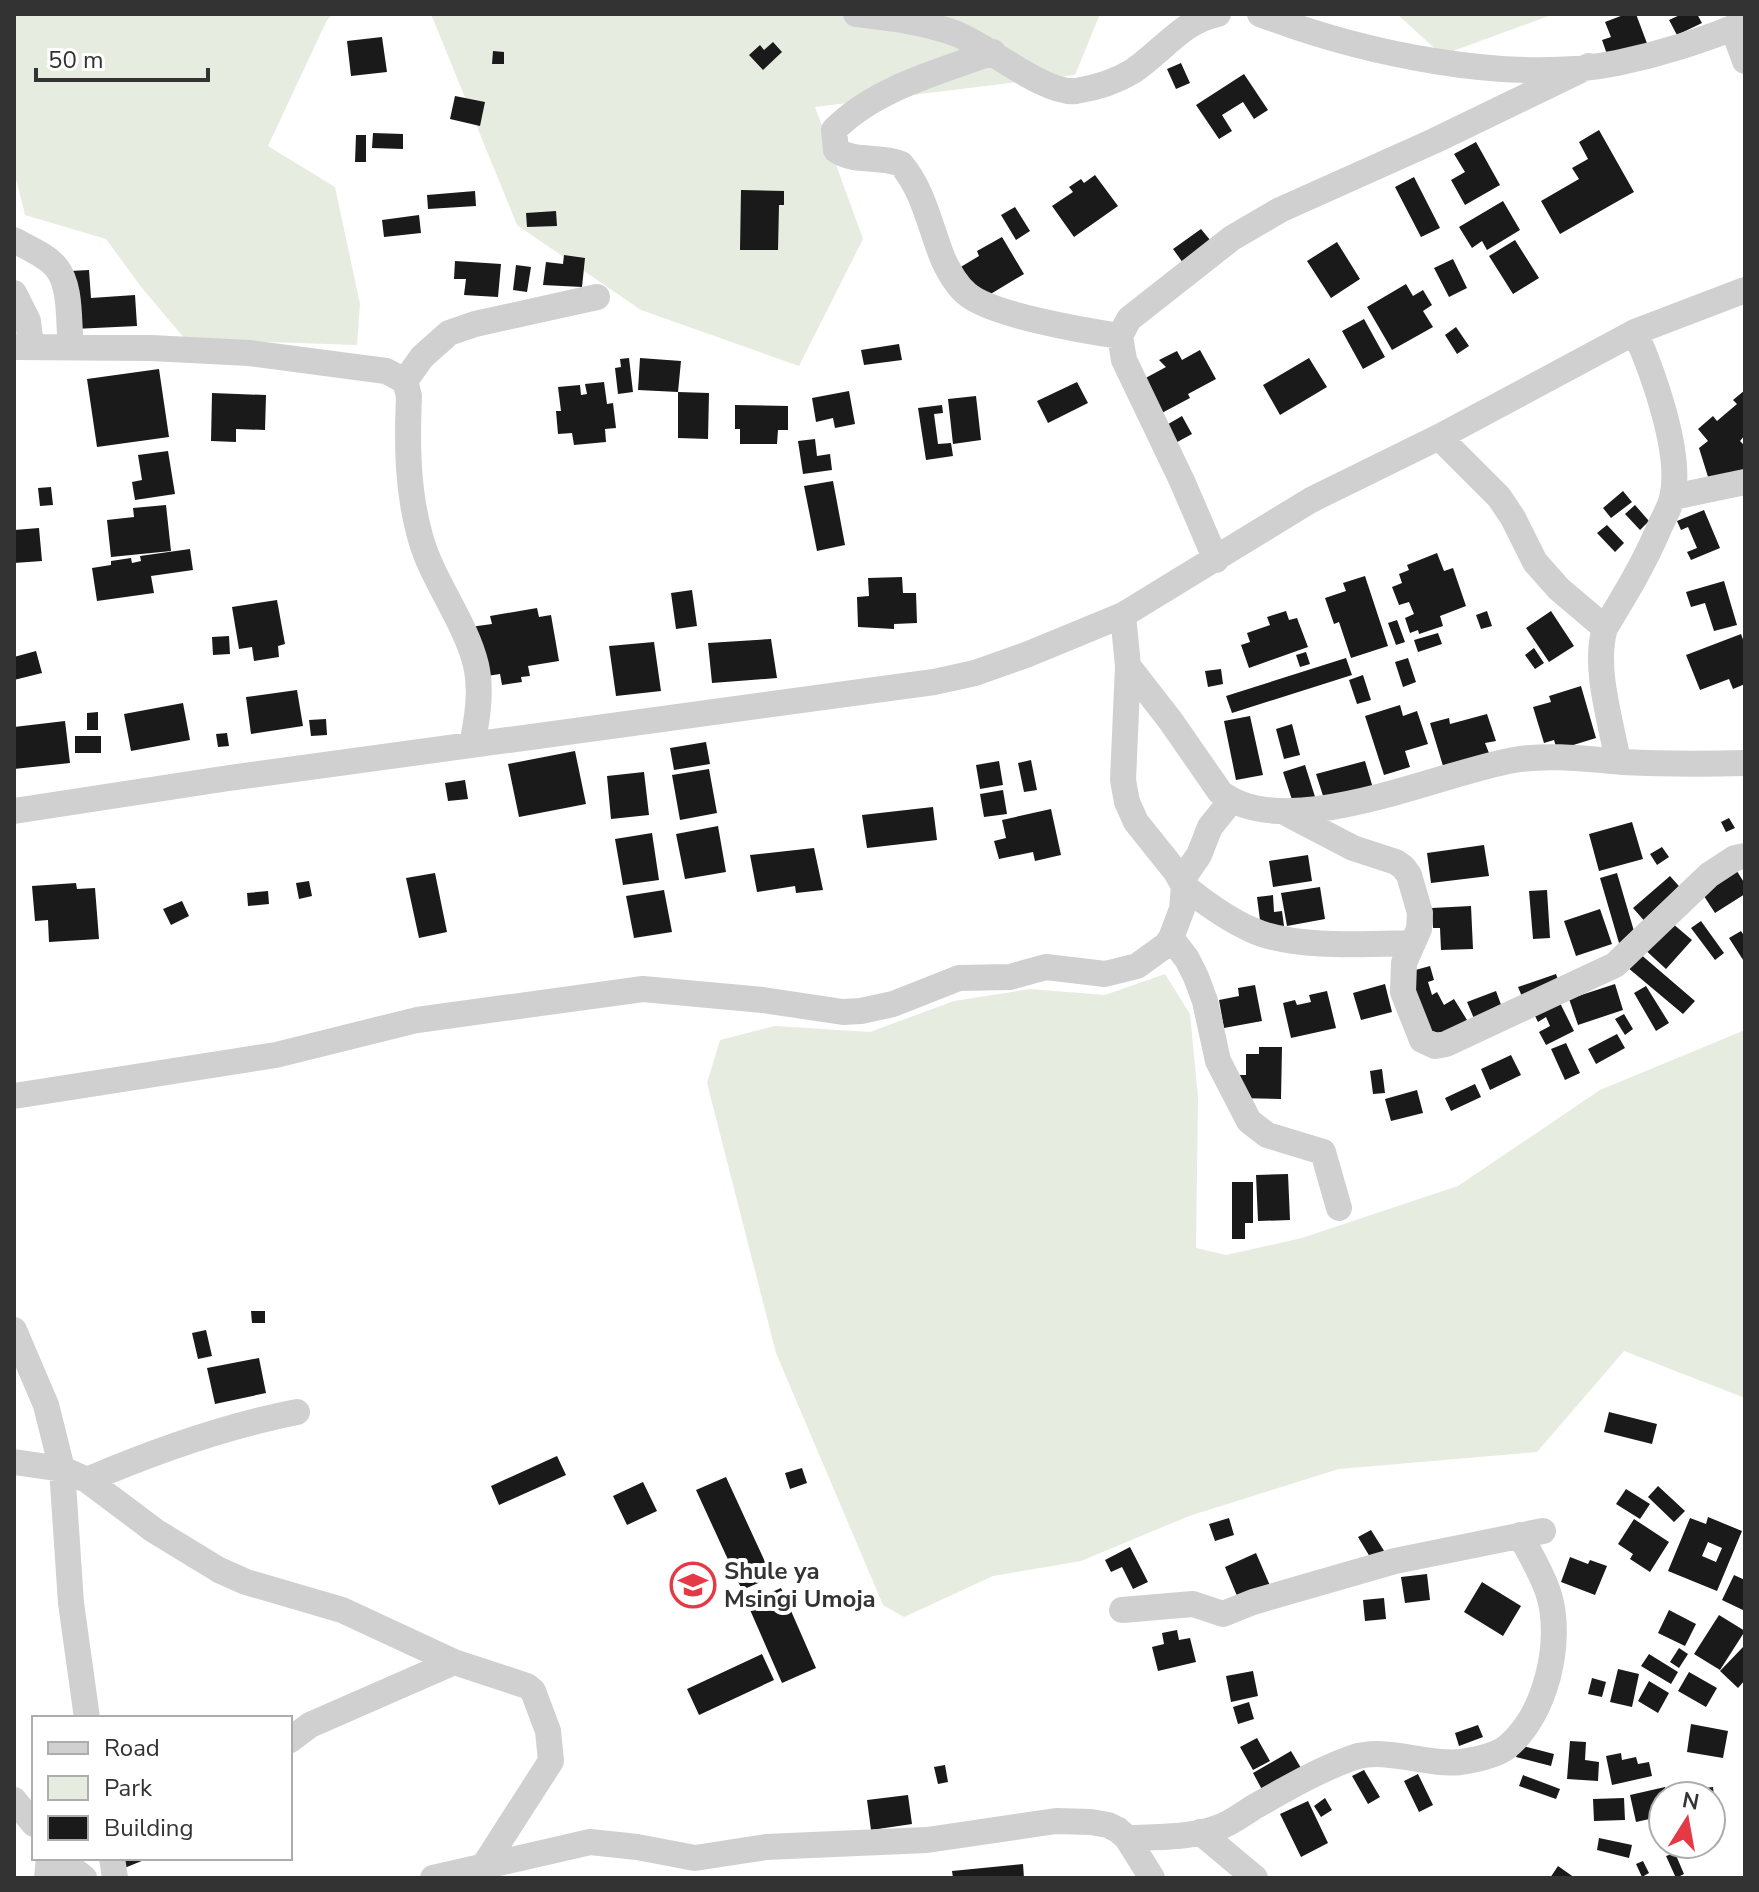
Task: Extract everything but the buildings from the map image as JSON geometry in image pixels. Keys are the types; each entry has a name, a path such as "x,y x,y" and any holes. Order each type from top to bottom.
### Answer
{"street":[{"path":"856,14 921,24 956,34 993,52 1050,88 1064,92 1111,81 1133,71 1192,23 1201,17 1218,14"},
{"path":"1260,14 1346,43 1499,69 1615,63 1739,25 1745,61"},
{"path":"993,52 899,87 848,116 834,130 836,150 843,155 901,164 923,201 954,282 969,297 1053,324 1120,336"},
{"path":"1216,560 1124,360 1120,336 1129,319 1232,238 1280,210 1434,141 1589,66"},
{"path":"14,240 58,269 65,287 71,347"},
{"path":"14,811 229,778 934,682 975,673 1123,615 1311,500 1439,437 1635,332 1745,290"},
{"path":"14,293 28,321 23,347 249,353 386,371 405,381 409,396 410,493 421,539 477,669 477,720 472,745"},
{"path":"405,381 422,357 449,333 475,324 597,297"},
{"path":"1618,761 1600,664 1601,641 1605,628 1649,552 1673,497 1670,441 1664,414 1653,372 1635,332"},
{"path":"1439,437 1499,497 1535,562 1559,589 1605,628"},
{"path":"1673,497 1745,482"},
{"path":"1123,615 1128,666 1123,780 1127,802 1136,822 1183,884 1224,916 1254,931 1289,941 1413,943"},
{"path":"1128,666 1220,792 1231,801 1254,808 1286,813 1338,805 1518,759 1560,757 1745,763"},
{"path":"14,1096 276,1055 417,1020 643,989 763,1000 843,1012 893,1004 935,986 970,976 1010,977 1046,967 1092,974 1123,971 1137,966 1171,938 1182,909 1183,884 1210,827 1231,801"},
{"path":"1286,813 1340,842 1396,862 1409,875 1420,913 1419,929 1404,963 1403,992 1422,1040 1435,1046 1446,1044 1615,965 1709,875 1735,858 1745,856"},
{"path":"1171,938 1196,977 1205,1001 1218,1061 1249,1121 1267,1135 1323,1152 1339,1208"},
{"path":"14,1330 46,1405 62,1469 71,1603 87,1716"},
{"path":"87,1480 129,1462 252,1421 297,1412"},
{"path":"14,1462 62,1469 87,1480 155,1531 219,1570 246,1582 342,1610 454,1662 527,1686 533,1691 548,1731 552,1753 547,1769 483,1867"},
{"path":"1122,1610 1193,1604 1223,1614 1253,1602 1395,1561 1532,1533 1549,1596 1554,1641 1551,1666 1541,1697 1531,1716 1505,1749 1464,1762 1444,1763 1376,1754 1357,1756 1288,1788 1219,1828 1127,1838"},
{"path":"292,1738 310,1725 454,1662"},
{"path":"14,1800 32,1822"},
{"path":"433,1878 590,1842 695,1858 766,1847 927,1840 1056,1821 1108,1825 1127,1838 1152,1878"},
{"path":"1200,1832 1255,1878"},
{"path":"62,1860 84,1878"}],"green space":[{"path":"14,14 333,14 327,20 268,146 335,187 360,304 357,345 185,339 106,239 25,215 14,171"},
{"path":"431,14 1100,14 1075,75 815,107 863,239 799,366 641,310 517,225"},
{"path":"1397,14 1554,14 1442,55"},
{"path":"1165,974 1190,1014 1198,1097 1196,1248 1226,1255 1302,1238 1458,1186 1600,1090 1745,1030 1745,1398 1624,1351 1537,1452 1339,1469 1189,1516 1081,1561 993,1576 904,1617 883,1605 776,1353 707,1083 720,1040 775,1026 870,1032 954,1001 1030,989 1105,995"}],"place":[{"name":"Shule ya Msingi Umoja","path":"693,1585"}]}
